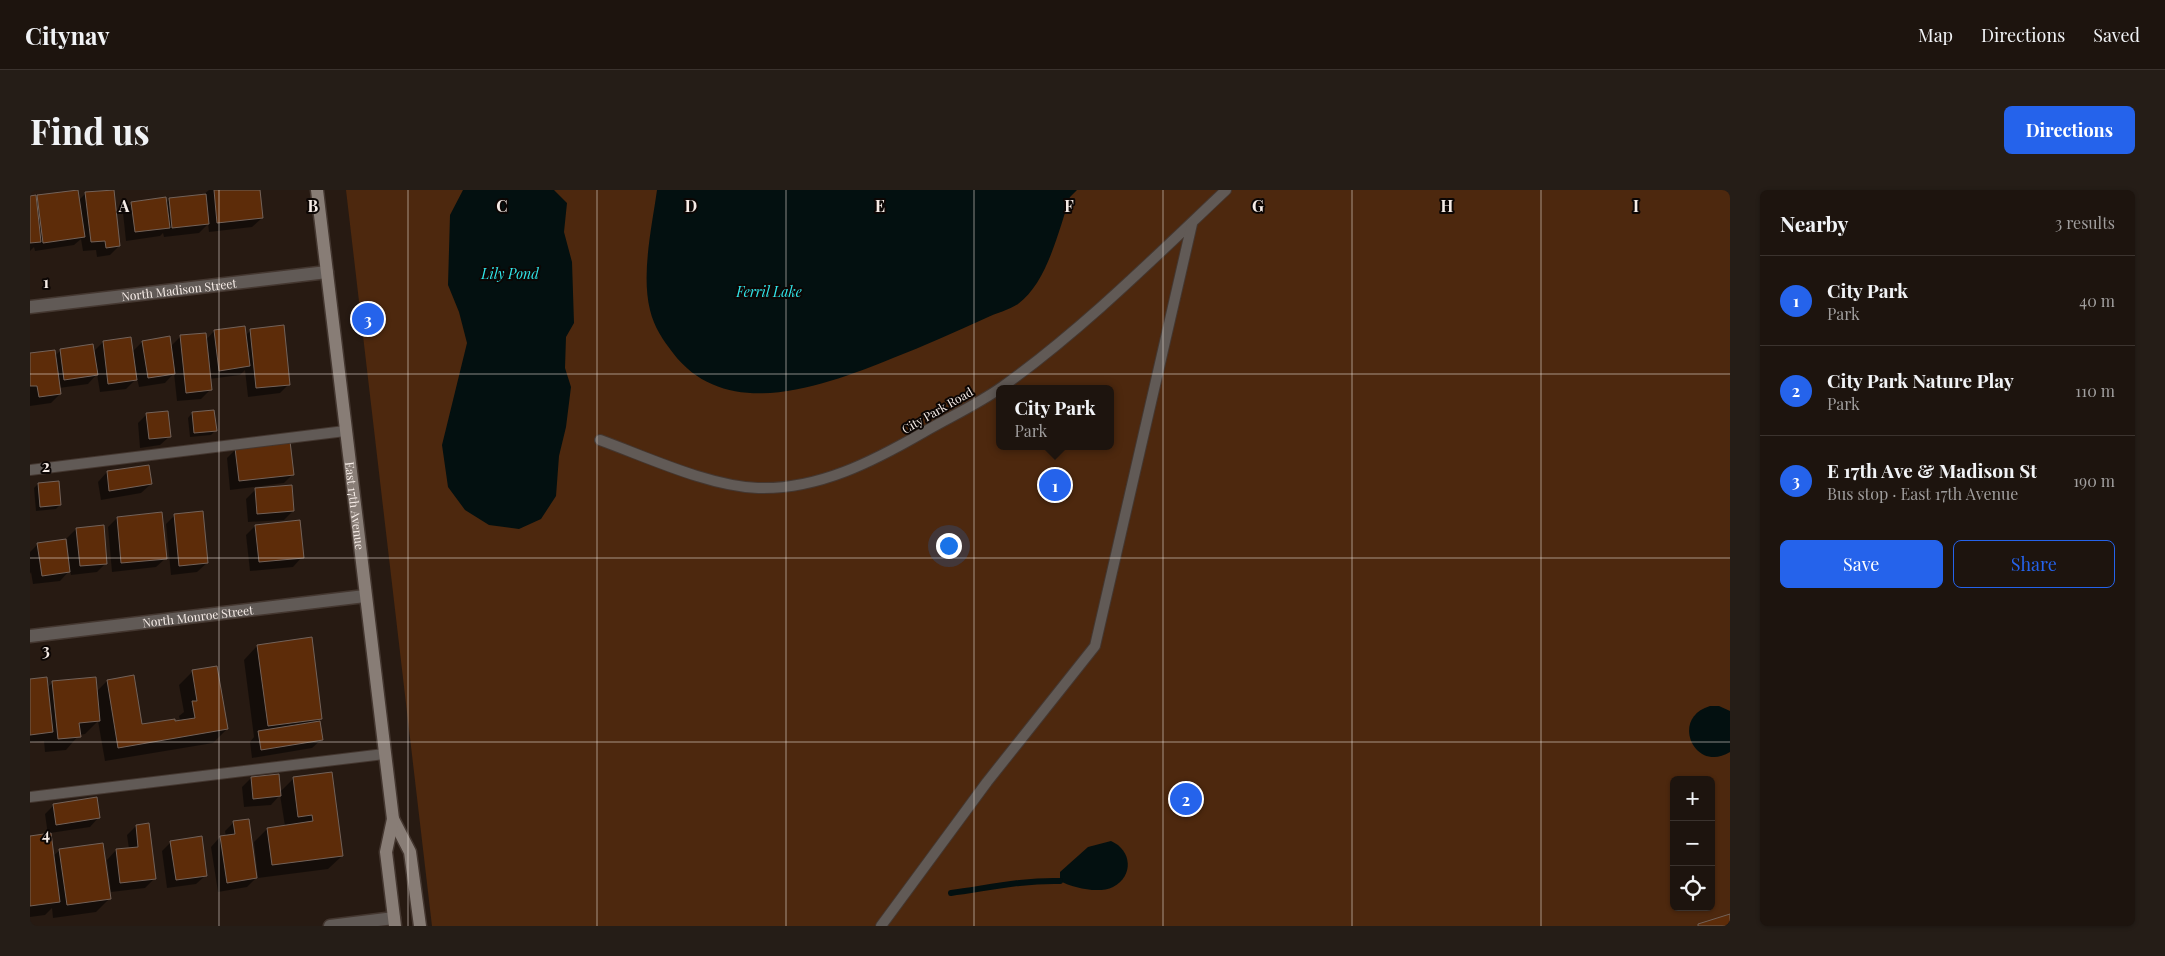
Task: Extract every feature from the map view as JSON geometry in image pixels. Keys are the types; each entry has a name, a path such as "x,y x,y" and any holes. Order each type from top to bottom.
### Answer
{"main road":[{"name":"East 17th Avenue","path":"317,190 393,820 386,852 394,922"},
{"name":"East 17th Avenue","path":"393,820 410,852 420,926"}],"street":[{"name":"North Madison Street","path":"30,307 327,272"},
{"name":"North Monroe Street","path":"30,636 365,596"},
{"path":"330,926 394,922"}],"lane":[{"name":"City Park Road","path":"1004,385 1106,303 1226,190"},
{"path":"881,926 987,782 1094,646 1192,224"},
{"name":"City Park Road","path":"600,440 706,478 758,488 794,486 844,473 883,456 996,390"},
{"path":"30,470 346,431"},
{"path":"30,797 384,754"}],"shaded area":[{"path":"346,190 1730,190 1730,926 432,926"}],"water":[{"name":"Lily Pond","path":"463,190 554,190 567,203 564,232 572,262 574,323 566,337 565,368 571,387 566,427 559,456 556,496 541,519 519,529 489,525 465,510 448,487 442,445 467,343 459,312 448,285 450,215"},
{"name":"Ferril Lake","path":"657,190 1077,190 1070,197 1051,255 1044,270 1028,295 1018,304 916,349 838,379 778,392 749,393 721,388 695,375 673,353 656,328 650,310 647,266"},
{"path":"1710,706 1719,706 1730,711 1730,752 1717,757 1706,756 1697,750 1689,732 1691,721 1698,712"},
{"path":"1111,841 1123,850 1128,863 1127,870 1120,882 1107,889 1094,890 1079,888 1060,881 1060,872 1088,847"}],"building":[{"path":"78,190 85,237 43,243 37,195"},
{"path":"114,190 120,246 106,248 105,241 91,242 85,192"},
{"path":"214,190 260,190 263,218 217,223"},
{"path":"206,194 209,224 172,228 169,198"},
{"path":"36,195 41,242 30,243 30,196"},
{"path":"166,197 170,228 135,232 131,202"},
{"path":"284,325 290,385 256,388 250,329"},
{"path":"245,326 250,366 219,371 214,330"},
{"path":"206,333 212,390 186,393 180,335"},
{"path":"170,336 175,374 148,378 142,341"},
{"path":"131,337 137,380 108,384 103,341"},
{"path":"93,344 98,375 64,380 60,349"},
{"path":"55,350 61,394 39,397 37,386 30,386 30,353"},
{"path":"214,410 217,431 194,433 192,412"},
{"path":"168,411 171,437 149,439 146,413"},
{"path":"290,441 294,475 239,481 235,448"},
{"path":"149,465 152,484 109,491 107,471"},
{"path":"59,481 61,505 40,507 38,483"},
{"path":"292,485 294,511 257,514 255,488"},
{"path":"203,511 208,563 179,566 174,514"},
{"path":"162,512 167,559 121,563 117,517"},
{"path":"300,520 304,558 259,562 255,525"},
{"path":"104,525 107,564 80,566 76,528"},
{"path":"66,539 70,572 42,576 37,543"},
{"path":"312,637 322,719 268,726 257,645"},
{"path":"217,666 228,729 118,748 107,680 134,675 142,724 175,719 175,721 195,718 192,701 197,701 192,670"},
{"path":"47,677 53,732 30,735 30,679"},
{"path":"96,677 100,721 79,723 81,737 58,739 52,681"},
{"path":"320,721 323,740 261,750 258,731"},
{"path":"332,772 343,856 272,865 267,828 313,821 312,815 298,817 293,777"},
{"path":"279,774 281,796 253,799 251,777"},
{"path":"97,797 100,818 56,825 53,804"},
{"path":"249,819 257,878 227,883 220,836 235,834 233,821"},
{"path":"149,823 156,879 120,883 116,849 138,847 136,825"},
{"path":"51,833 60,902 30,906 30,836"},
{"path":"202,836 207,876 176,880 170,841"},
{"path":"103,843 111,899 67,905 59,849"},
{"path":"1730,914 1730,926 1698,926 1698,924"}],"waterway":[{"path":"951,893 1019,883 1060,881"}],"place":[{"name":"E 17th Ave & Madison St","path":"368,319"},
{"name":"City Park","path":"1055,485"},
{"name":"City Park Nature Play","path":"1186,799"}]}
